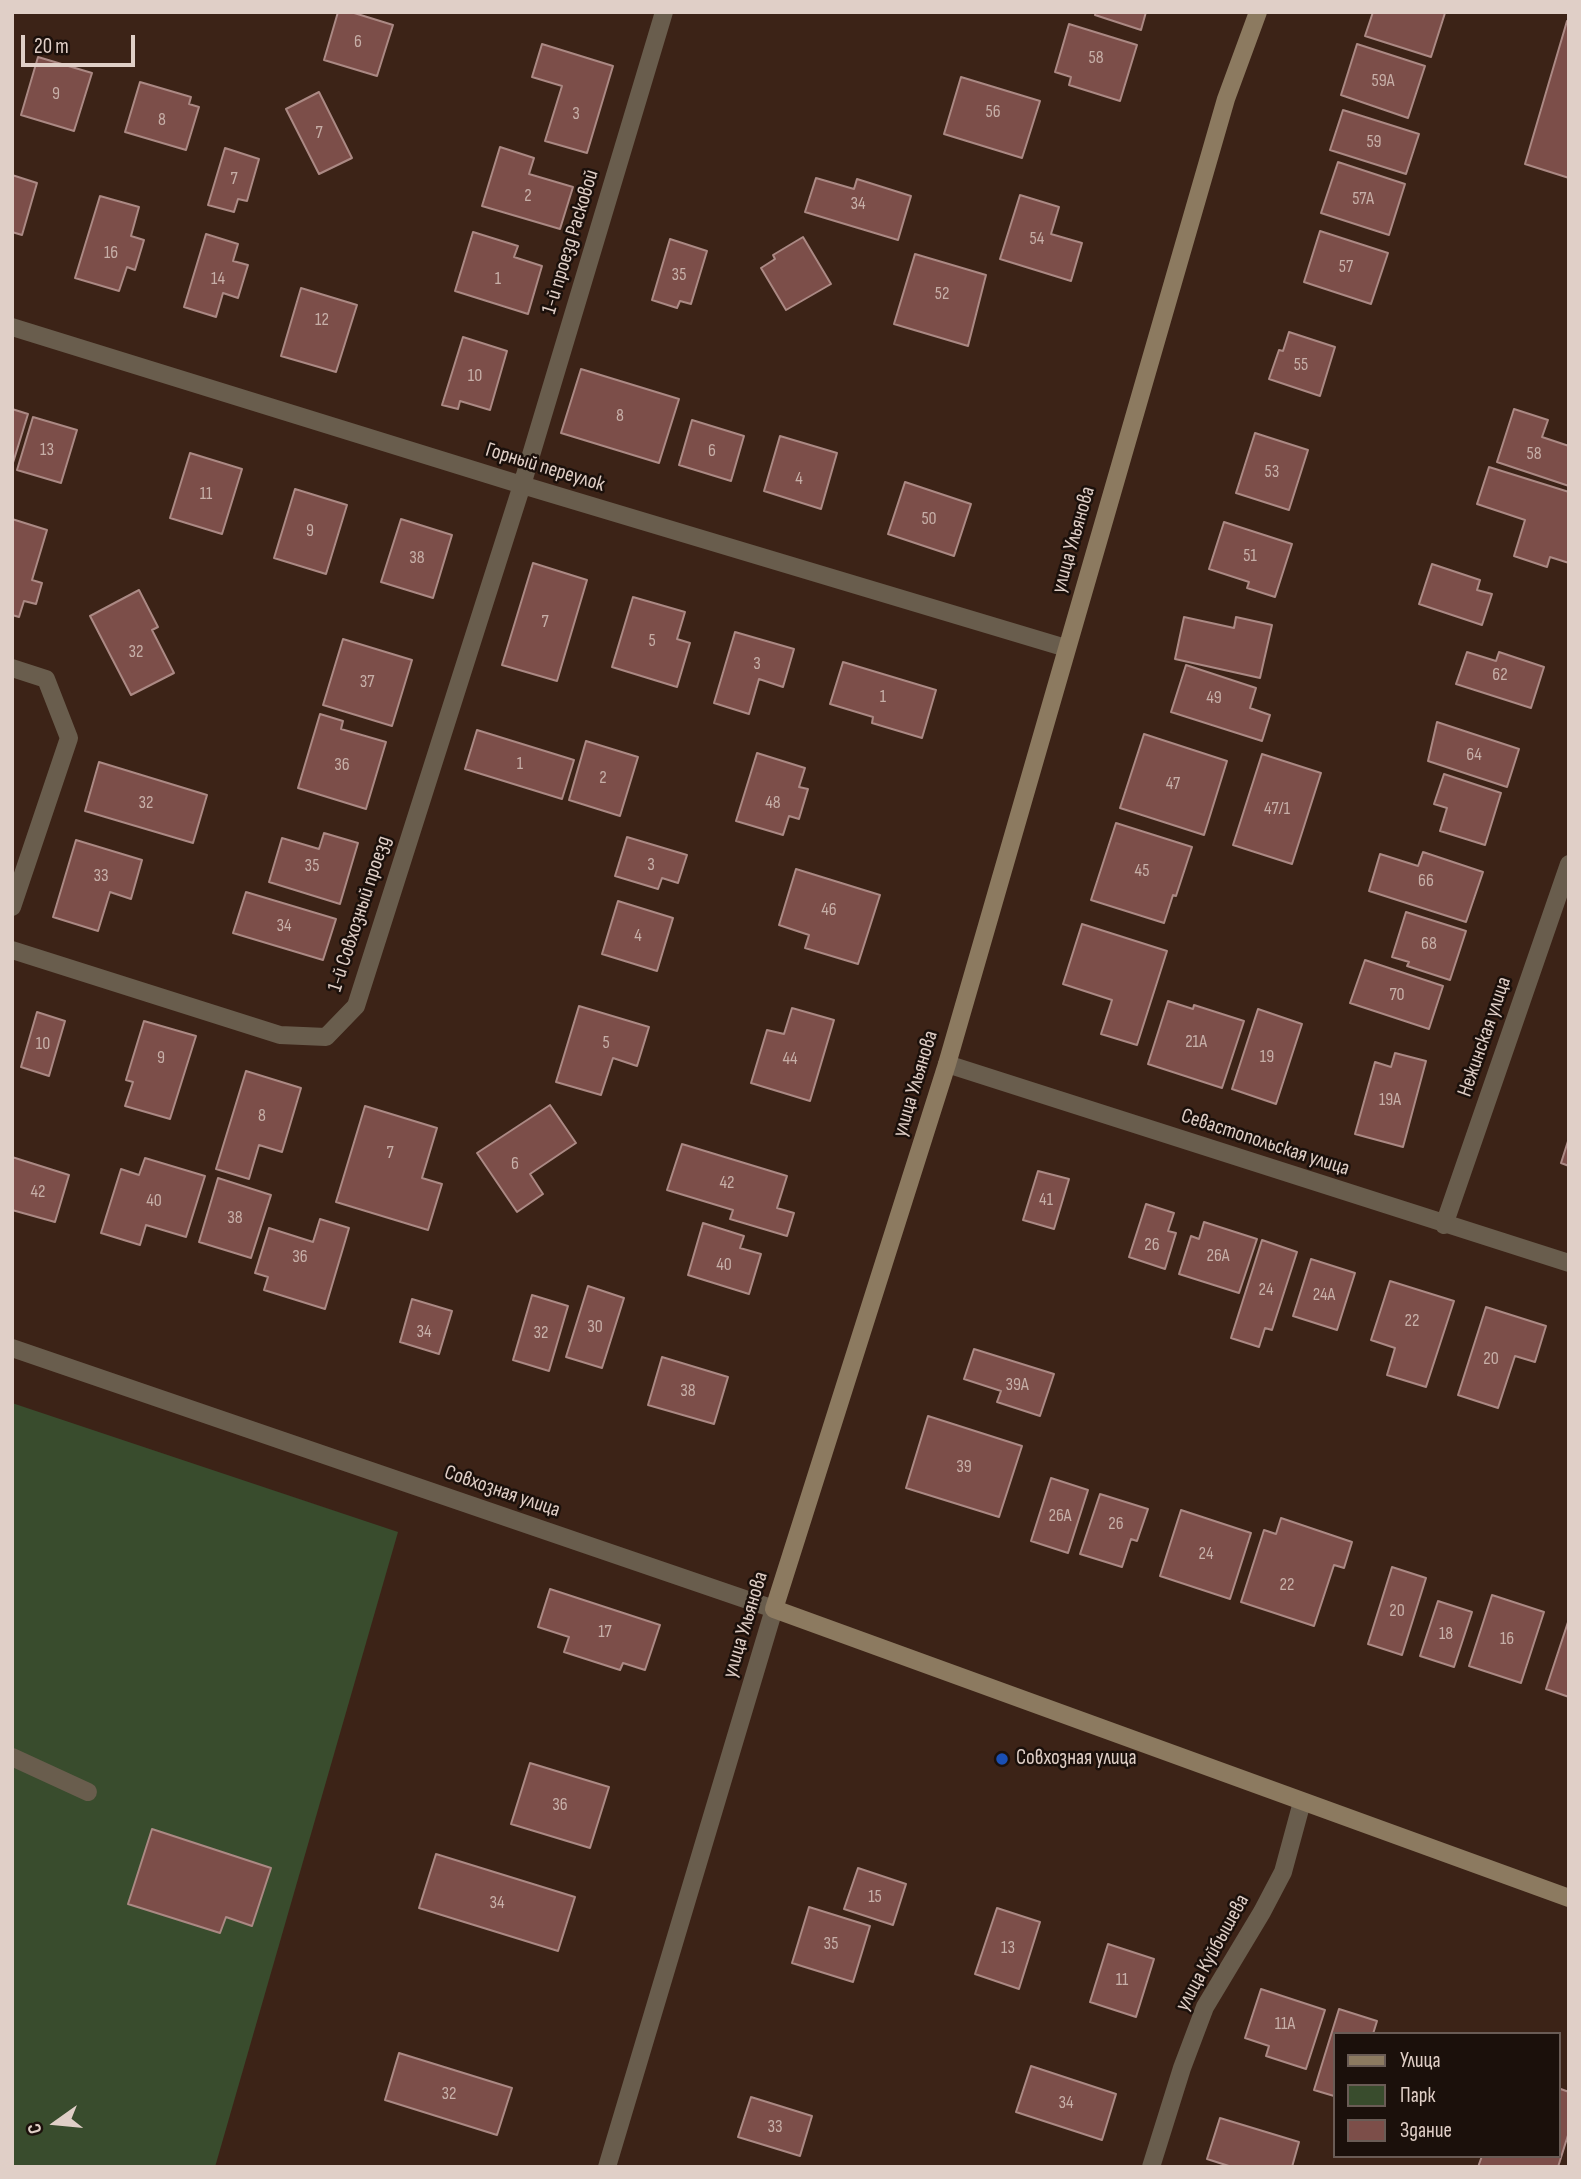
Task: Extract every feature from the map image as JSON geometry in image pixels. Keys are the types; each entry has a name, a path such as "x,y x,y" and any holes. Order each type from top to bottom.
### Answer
{"main road":[{"name":"улица Ульянова","path":"775,1609 947,1064 1226,99 1258,12"},
{"name":"Совхозная улица","path":"775,1609 1569,1898"}],"street":[{"name":"1-й проезд Расковой","path":"522,485 664,12"},
{"name":"Горный переулок","path":"12,327 522,485 1066,648"},
{"name":"1-й Совхозный проезд","path":"12,950 280,1035 326,1037 355,1006 522,485"},
{"path":"12,668 47,679 69,738 12,907"},
{"name":"Нежинская улица","path":"1444,1225 1569,864"},
{"name":"Севастопольская улица","path":"947,1064 1569,1263"},
{"name":"Совхозная улица","path":"12,1348 775,1609"},
{"name":"улица Ульянова","path":"607,2167 775,1609"},
{"path":"12,1757 88,1792"},
{"name":"улица Куйбышева","path":"1151,2167 1182,2068 1205,2007 1283,1872 1302,1802"}],"green space":[{"path":"12,1403 398,1532 215,2167 12,2167"}],"building":[{"path":"338,12 351,12 393,25 377,76 324,60"},
{"path":"1096,12 1146,12 1141,30 1095,15"},
{"path":"1373,12 1445,13 1431,57 1365,36"},
{"path":"1567,21 1569,22 1569,178 1525,164"},
{"path":"1069,24 1137,45 1120,101 1069,85 1071,77 1055,72"},
{"path":"542,44 613,66 587,153 545,141 562,86 532,77"},
{"path":"1357,44 1425,66 1408,118 1341,95"},
{"path":"38,57 92,73 74,131 21,115"},
{"path":"961,77 1040,101 1022,158 944,134"},
{"path":"140,82 191,97 189,104 199,107 186,150 125,132"},
{"path":"319,92 352,158 319,174 286,109"},
{"path":"1343,110 1419,134 1406,174 1330,150"},
{"path":"500,147 534,158 529,174 573,187 560,229 482,206"},
{"path":"225,148 259,159 247,201 238,199 234,212 208,205"},
{"path":"1338,162 1405,184 1389,235 1321,213"},
{"path":"12,175 37,183 22,235 12,232"},
{"path":"816,178 854,189 857,179 911,196 898,240 805,212"},
{"path":"1020,195 1059,207 1051,234 1082,243 1071,281 1000,259"},
{"path":"100,196 139,207 131,236 144,240 135,270 127,267 119,291 75,278"},
{"path":"1320,231 1388,253 1371,304 1304,282"},
{"path":"473,232 518,246 514,257 542,266 528,314 455,291"},
{"path":"206,234 238,244 233,261 248,265 238,298 223,293 216,317 184,307"},
{"path":"803,237 831,284 786,310 761,268 775,259 773,255"},
{"path":"670,239 707,251 691,304 680,301 677,308 652,300"},
{"path":"915,254 986,275 968,346 894,324"},
{"path":"301,288 357,305 336,372 281,356"},
{"path":"1289,332 1335,347 1320,396 1269,379 1279,350 1283,351"},
{"path":"463,337 507,351 490,410 460,401 458,409 442,405"},
{"path":"581,369 679,399 659,463 561,433"},
{"path":"12,409 28,414 12,466"},
{"path":"1514,409 1548,420 1542,437 1569,446 1569,486 1497,462"},
{"path":"33,417 77,430 61,483 17,470"},
{"path":"692,420 744,436 731,481 679,465"},
{"path":"1255,433 1308,450 1289,510 1236,493"},
{"path":"780,436 837,453 821,509 764,491"},
{"path":"190,453 242,469 222,534 170,518"},
{"path":"1489,467 1569,492 1569,563 1550,557 1547,567 1514,556 1525,520 1477,504"},
{"path":"905,482 971,504 954,556 888,534"},
{"path":"295,489 347,505 326,574 274,558"},
{"path":"12,519 47,530 32,580 42,583 36,604 24,601 19,617 12,615"},
{"path":"401,519 452,535 433,598 381,582"},
{"path":"1224,522 1292,544 1275,597 1247,588 1249,582 1209,569"},
{"path":"533,563 587,580 557,681 502,665"},
{"path":"1432,564 1480,580 1477,590 1492,594 1482,625 1419,604"},
{"path":"139,590 158,627 152,630 174,673 131,695 90,616"},
{"path":"633,597 685,612 677,639 690,643 677,687 612,667"},
{"path":"1184,617 1234,628 1236,617 1272,625 1260,678 1175,659"},
{"path":"735,632 794,649 783,687 759,679 749,714 714,703"},
{"path":"343,639 412,660 392,726 323,705"},
{"path":"1467,652 1496,661 1499,652 1544,667 1531,708 1456,684"},
{"path":"843,662 936,690 922,738 872,723 873,717 830,704"},
{"path":"1186,665 1256,688 1250,708 1270,715 1262,741 1171,712"},
{"path":"320,714 343,721 341,729 386,742 366,809 298,788"},
{"path":"1437,722 1519,749 1507,787 1428,761"},
{"path":"477,730 574,760 562,799 465,769"},
{"path":"1144,734 1227,761 1204,835 1120,808"},
{"path":"586,741 638,757 620,816 569,800"},
{"path":"757,753 805,768 799,787 808,789 799,819 789,816 783,835 736,821"},
{"path":"1262,754 1321,773 1292,864 1233,845"},
{"path":"99,762 207,795 193,843 85,811"},
{"path":"1444,774 1501,793 1485,845 1440,831 1447,808 1434,804"},
{"path":"1116,823 1192,847 1164,923 1091,900"},
{"path":"324,833 358,843 340,904 269,882 282,838 319,849"},
{"path":"627,837 687,855 678,883 662,878 658,889 615,876"},
{"path":"76,840 142,860 131,899 110,892 98,931 53,917"},
{"path":"1423,852 1483,872 1466,922 1369,891 1380,854 1418,866"},
{"path":"796,869 880,895 858,964 805,948 809,935 779,925"},
{"path":"246,892 336,919 323,960 233,933"},
{"path":"618,901 673,918 657,971 602,954"},
{"path":"1406,912 1466,931 1450,980 1407,966 1409,962 1392,957"},
{"path":"1082,924 1167,951 1137,1045 1101,1034 1112,1000 1063,984"},
{"path":"1365,960 1443,986 1429,1029 1350,1003"},
{"path":"1168,1001 1193,1009 1194,1005 1244,1021 1222,1088 1148,1064"},
{"path":"579,1006 649,1027 637,1066 613,1058 601,1095 556,1082"},
{"path":"792,1008 834,1020 810,1101 751,1083 767,1030 784,1034"},
{"path":"1258,1009 1302,1024 1276,1104 1232,1089"},
{"path":"37,1012 65,1021 49,1076 21,1067"},
{"path":"144,1021 196,1036 170,1119 125,1106 133,1082 126,1080"},
{"path":"1395,1053 1426,1061 1403,1147 1355,1134 1375,1062 1391,1067"},
{"path":"246,1071 301,1088 282,1152 259,1145 249,1179 216,1169"},
{"path":"550,1105 576,1143 530,1174 543,1194 517,1212 477,1153"},
{"path":"365,1106 437,1128 422,1178 442,1184 428,1230 336,1202"},
{"path":"1569,1138 1569,1166 1561,1163"},
{"path":"682,1144 787,1176 777,1208 794,1213 787,1236 730,1219 733,1210 667,1190"},
{"path":"12,1157 69,1175 55,1222 12,1210"},
{"path":"145,1158 205,1176 186,1237 146,1225 140,1245 101,1233 121,1169 139,1175"},
{"path":"1038,1171 1069,1179 1054,1229 1023,1220"},
{"path":"218,1178 271,1195 251,1258 199,1242"},
{"path":"1146,1204 1174,1213 1168,1231 1176,1233 1165,1269 1129,1257"},
{"path":"320,1219 349,1228 325,1309 264,1290 268,1277 255,1273 269,1228 313,1242"},
{"path":"1204,1222 1257,1239 1239,1293 1179,1274 1191,1236 1199,1239"},
{"path":"703,1223 744,1236 740,1248 761,1254 749,1294 688,1275"},
{"path":"1262,1240 1297,1252 1272,1330 1265,1328 1259,1347 1231,1338"},
{"path":"1311,1259 1355,1273 1337,1330 1293,1316"},
{"path":"1390,1281 1454,1301 1426,1387 1387,1375 1395,1348 1371,1340"},
{"path":"588,1286 624,1298 602,1368 566,1357"},
{"path":"532,1295 568,1306 549,1371 513,1360"},
{"path":"412,1299 452,1311 439,1354 400,1342"},
{"path":"1486,1307 1546,1326 1535,1362 1515,1356 1498,1408 1458,1395"},
{"path":"974,1349 1054,1374 1040,1416 997,1402 1001,1391 964,1379"},
{"path":"662,1357 728,1377 714,1424 648,1405"},
{"path":"928,1416 1022,1446 999,1517 906,1488"},
{"path":"1051,1478 1088,1490 1068,1553 1031,1541"},
{"path":"1100,1494 1148,1509 1137,1541 1131,1539 1122,1567 1080,1554"},
{"path":"1181,1510 1251,1533 1230,1599 1160,1576"},
{"path":"1281,1518 1352,1542 1344,1568 1334,1565 1314,1626 1241,1602 1264,1530 1276,1534"},
{"path":"1392,1567 1426,1578 1402,1655 1368,1644"},
{"path":"550,1589 660,1625 645,1670 623,1663 620,1670 564,1652 569,1637 538,1627"},
{"path":"1492,1595 1544,1612 1521,1683 1469,1666"},
{"path":"1438,1601 1472,1612 1454,1667 1420,1656"},
{"path":"1569,1619 1569,1697 1546,1689"},
{"path":"530,1763 609,1787 590,1848 511,1824"},
{"path":"152,1829 271,1868 252,1926 226,1917 220,1933 128,1904"},
{"path":"436,1854 575,1897 558,1951 419,1908"},
{"path":"858,1868 906,1884 893,1925 844,1909"},
{"path":"809,1907 870,1926 853,1982 792,1963"},
{"path":"997,1908 1040,1922 1019,1989 975,1974"},
{"path":"1108,1944 1154,1959 1136,2017 1090,2002"},
{"path":"1261,1989 1325,2010 1306,2069 1266,2056 1269,2046 1245,2038"},
{"path":"1339,2009 1377,2021 1374,2032 1332,2032 1332,2095 1314,2090"},
{"path":"399,2053 512,2088 497,2135 385,2100"},
{"path":"1031,2066 1116,2094 1102,2140 1016,2112"},
{"path":"1560,2089 1569,2092 1569,2132 1558,2167 1478,2167 1481,2158 1560,2158"},
{"path":"751,2097 812,2116 800,2156 738,2137"},
{"path":"1220,2118 1299,2142 1292,2167 1232,2167 1207,2159"}],"place":[{"name":"Совхозная улица","path":"1002,1759"}]}
